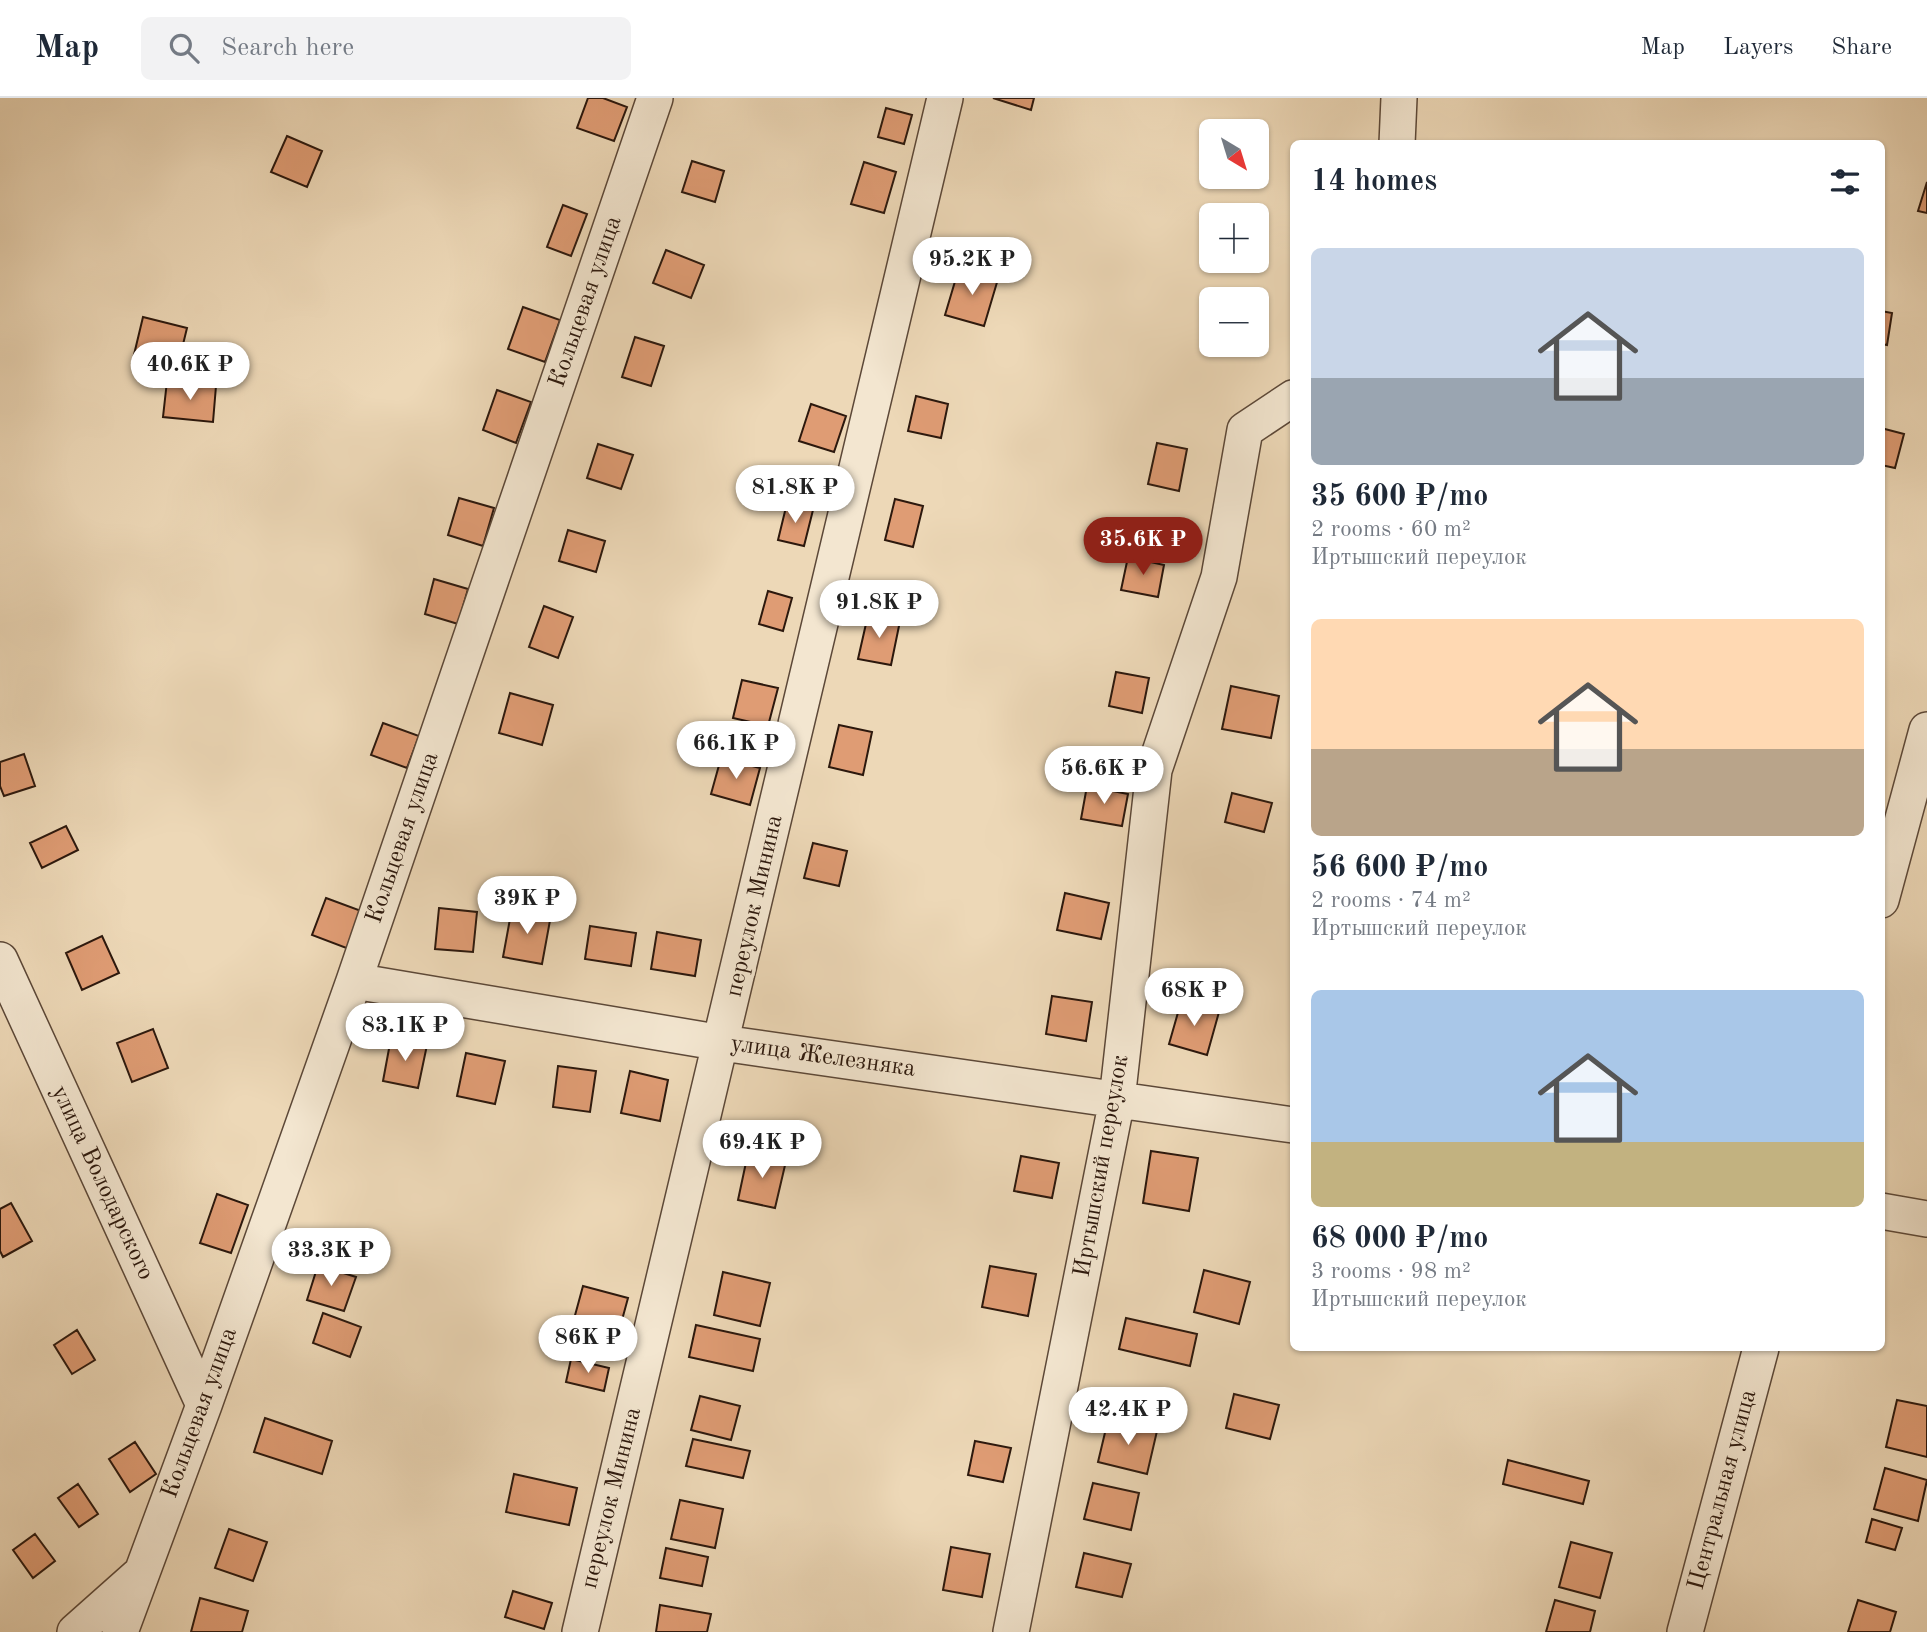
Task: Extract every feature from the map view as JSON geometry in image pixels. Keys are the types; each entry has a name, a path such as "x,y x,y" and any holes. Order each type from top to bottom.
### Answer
{"street":[{"name":"Кольцевая улица","path":"120,1632 204,1405 354,981 655,98"},
{"name":"переулок Минина","path":"580,1632 945,98"},
{"path":"1397,140 1399,98"},
{"name":"Иртышский переулок","path":"1011,1632 1118,1100 1154,770 1219,577 1245,430 1290,400"},
{"path":"1885,885 1927,730"},
{"name":"улица Володарского","path":"0,960 204,1405"},
{"name":"улица Железняка","path":"354,981 722,1042 1290,1125"},
{"path":"1885,1212 1927,1219"},
{"name":"Центральная улица","path":"1685,1632 1760,1351"},
{"name":"Кольцевая улица","path":"75,1632 139,1575"}],"building":[{"path":"588,98 603,98 627,107 614,141 577,128"},
{"path":"993,98 1034,98 1031,110"},
{"path":"886,108 912,115 904,144 878,137"},
{"path":"287,136 322,151 307,187 271,172"},
{"path":"692,161 724,171 715,202 682,192"},
{"path":"864,162 896,172 884,213 851,204"},
{"path":"1927,182 1927,213 1918,211"},
{"path":"563,205 587,214 571,256 547,247"},
{"path":"666,250 704,265 691,298 653,283"},
{"path":"959,268 998,279 984,326 945,315"},
{"path":"523,307 560,320 545,362 508,349"},
{"path":"1885,312 1892,313 1885,345"},
{"path":"143,317 187,328 176,373 132,363"},
{"path":"635,337 664,346 651,386 622,377"},
{"path":"167,381 216,386 213,422 163,417"},
{"path":"497,390 531,402 516,443 483,430"},
{"path":"916,396 948,404 941,438 908,431"},
{"path":"811,404 846,416 834,452 799,441"},
{"path":"1885,429 1904,434 1895,468 1885,466"},
{"path":"1157,443 1187,449 1179,491 1148,484"},
{"path":"598,444 633,455 621,489 587,478"},
{"path":"459,498 494,508 483,546 448,535"},
{"path":"895,499 923,506 913,547 885,540"},
{"path":"787,503 813,510 804,546 778,540"},
{"path":"568,530 605,541 596,572 559,561"},
{"path":"1128,557 1164,565 1158,597 1121,590"},
{"path":"434,579 468,589 458,624 425,614"},
{"path":"768,591 792,598 783,631 759,624"},
{"path":"544,606 573,617 558,658 529,647"},
{"path":"868,615 900,621 891,665 858,659"},
{"path":"1116,672 1149,678 1142,713 1109,706"},
{"path":"742,680 778,688 768,726 733,718"},
{"path":"1231,686 1279,696 1271,738 1222,729"},
{"path":"510,693 553,705 542,745 499,733"},
{"path":"383,723 419,736 407,768 371,755"},
{"path":"839,725 872,732 863,775 829,767"},
{"path":"24,754 35,786 4,796 0,786 0,762"},
{"path":"721,758 760,768 750,805 711,794"},
{"path":"1087,786 1128,794 1122,826 1081,819"},
{"path":"1232,793 1272,803 1264,832 1225,822"},
{"path":"66,826 78,850 42,868 30,843"},
{"path":"813,843 847,851 839,886 804,878"},
{"path":"1065,893 1109,903 1101,939 1057,930"},
{"path":"326,898 364,912 349,949 312,935"},
{"path":"439,908 477,912 473,952 435,949"},
{"path":"512,908 551,915 542,964 503,957"},
{"path":"590,926 636,933 631,966 585,959"},
{"path":"657,932 701,940 695,976 651,969"},
{"path":"102,936 119,973 82,990 66,953"},
{"path":"1052,996 1092,1002 1086,1041 1046,1034"},
{"path":"1181,1002 1219,1012 1207,1055 1169,1044"},
{"path":"153,1029 168,1068 132,1082 117,1043"},
{"path":"391,1038 427,1045 418,1088 383,1081"},
{"path":"466,1053 505,1061 495,1104 457,1096"},
{"path":"558,1066 596,1071 590,1112 553,1107"},
{"path":"630,1071 668,1080 660,1121 621,1113"},
{"path":"1151,1151 1198,1158 1189,1211 1143,1203"},
{"path":"748,1153 786,1161 775,1208 738,1200"},
{"path":"1021,1156 1059,1163 1052,1198 1014,1191"},
{"path":"217,1194 248,1205 231,1253 200,1243"},
{"path":"11,1203 32,1241 3,1257 0,1251 0,1209"},
{"path":"318,1265 356,1277 344,1311 307,1300"},
{"path":"990,1266 1036,1274 1028,1316 982,1307"},
{"path":"1204,1270 1250,1282 1239,1324 1194,1312"},
{"path":"723,1272 770,1283 760,1326 714,1315"},
{"path":"583,1286 628,1298 616,1342 571,1330"},
{"path":"323,1313 361,1327 350,1357 313,1343"},
{"path":"1126,1318 1197,1334 1190,1366 1119,1349"},
{"path":"696,1325 760,1339 753,1371 689,1357"},
{"path":"77,1330 95,1360 72,1374 54,1345"},
{"path":"571,1359 609,1368 604,1391 566,1382"},
{"path":"1234,1394 1279,1405 1270,1439 1226,1428"},
{"path":"700,1396 740,1406 731,1440 691,1430"},
{"path":"1897,1400 1927,1406 1927,1457 1886,1447"},
{"path":"265,1418 332,1441 322,1474 254,1452"},
{"path":"1108,1420 1157,1431 1147,1474 1098,1462"},
{"path":"693,1439 750,1451 743,1478 686,1466"},
{"path":"975,1441 1011,1448 1003,1482 968,1475"},
{"path":"135,1442 156,1474 130,1492 109,1459"},
{"path":"1508,1460 1589,1481 1583,1504 1503,1484"},
{"path":"1885,1468 1927,1480 1918,1521 1874,1509"},
{"path":"514,1474 577,1488 569,1525 506,1512"},
{"path":"1093,1483 1139,1493 1131,1530 1084,1519"},
{"path":"78,1484 98,1514 79,1527 58,1498"},
{"path":"680,1500 723,1509 715,1548 671,1539"},
{"path":"1872,1519 1902,1528 1895,1550 1866,1542"},
{"path":"229,1529 267,1542 253,1581 215,1568"},
{"path":"35,1534 55,1561 33,1578 13,1550"},
{"path":"1571,1542 1612,1553 1600,1598 1559,1587"},
{"path":"951,1547 990,1554 982,1597 943,1590"},
{"path":"666,1548 708,1557 702,1586 660,1578"},
{"path":"1084,1553 1131,1564 1122,1597 1076,1587"},
{"path":"513,1591 552,1603 544,1629 505,1617"},
{"path":"200,1598 248,1611 242,1632 191,1632"},
{"path":"1555,1600 1595,1611 1590,1632 1546,1632"},
{"path":"1858,1600 1896,1612 1890,1632 1848,1632"},
{"path":"660,1605 711,1614 707,1632 656,1632"}]}
